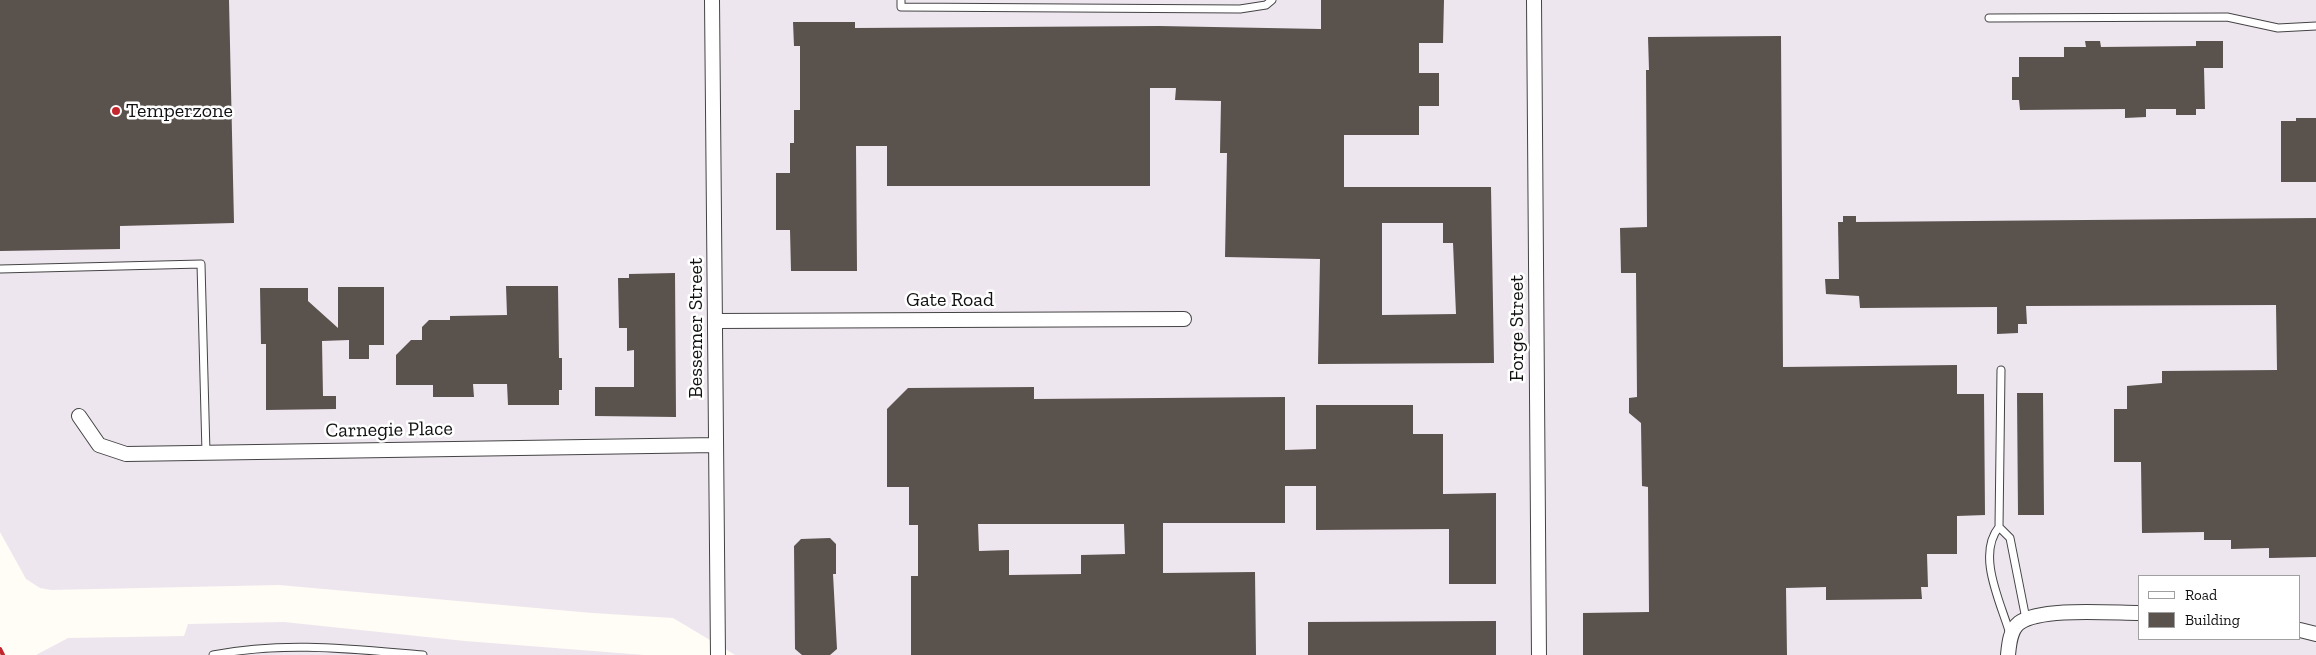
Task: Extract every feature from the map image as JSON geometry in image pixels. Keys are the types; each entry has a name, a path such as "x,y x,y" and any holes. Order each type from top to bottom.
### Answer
{"street":[{"name":"Bessemer Street","path":"712,0 718,655"},
{"name":"Forge Street","path":"1534,0 1539,655"},
{"name":"Gate Road","path":"716,321 1184,319"},
{"name":"Carnegie Place","path":"79,416 99,445 126,454 716,444"},
{"path":"2008,655 2010,637 2017,624 2037,614 2138,613"},
{"path":"2301,630 2316,634"}],"lane":[{"path":"901,0 901,6 1240,9 1266,5 1272,0"},
{"path":"1990,18 2228,17 2278,28 2316,26"},
{"path":"0,269 201,264 206,453"},
{"path":"2001,370 2000,527 1992,536 1989,564 2010,637"},
{"path":"2000,527 2010,538 2026,619"},
{"path":"213,655 257,647 282,646 334,647 423,655"}],"shaded area":[{"path":"0,0 2316,0 2316,655 735,655 673,618 592,613 279,585 51,590 40,588 26,579 0,532"},
{"path":"284,622 465,641 645,655 36,655 68,638 184,636 188,624"}],"building":[{"name":"Temperzone","path":"0,0 229,0 234,223 120,226 120,249 0,251"},
{"path":"1321,0 1444,0 1443,43 1419,43 1419,73 1439,73 1439,106 1419,106 1419,135 1344,135 1344,187 1491,187 1494,363 1318,364 1320,259 1225,257 1227,153 1220,153 1221,101 1175,100 1176,88 1150,88 1150,186 887,186 887,146 856,146 857,271 791,271 790,230 776,230 776,173 790,173 790,143 794,143 794,110 800,110 800,46 794,46 793,22 855,22 855,28 1159,26 1321,29","holes":["1382,223 1443,223 1443,243 1453,243 1456,314 1382,315"]},
{"path":"1781,36 1783,367 1957,365 1957,394 1984,394 1985,515 1957,516 1957,554 1927,554 1928,587 1921,587 1922,599 1826,600 1826,587 1786,588 1787,655 1583,655 1583,613 1649,612 1648,487 1642,486 1641,423 1629,413 1629,398 1637,397 1636,273 1621,273 1620,228 1647,227 1646,70 1649,70 1648,37"},
{"path":"2085,41 2100,41 2101,47 2196,46 2196,41 2223,41 2223,68 2204,68 2205,109 2196,109 2196,115 2176,115 2176,109 2146,109 2146,117 2125,118 2125,109 2020,110 2019,100 2012,100 2012,77 2019,77 2019,57 2064,57 2064,47 2086,47"},
{"path":"2296,118 2316,118 2316,182 2281,182 2281,121 2296,121"},
{"path":"1843,216 1856,216 1856,222 2316,218 2316,557 2269,558 2269,548 2231,549 2231,540 2204,540 2204,532 2142,533 2141,462 2114,462 2114,409 2127,409 2127,386 2162,383 2162,371 2277,370 2276,305 2026,306 2027,324 2018,324 2018,333 1997,334 1997,307 1860,308 1859,296 1826,294 1825,279 1839,279 1838,222 1843,222"},
{"path":"675,273 676,417 595,416 595,387 634,387 634,350 627,351 627,328 619,328 618,278 629,278 629,274"},
{"path":"506,286 558,286 559,358 562,358 562,390 559,390 559,405 508,405 507,384 473,384 474,397 433,397 433,385 396,385 396,355 411,340 422,340 422,327 429,320 450,320 450,316 507,315"},
{"path":"338,287 384,287 384,345 369,345 369,359 349,359 349,340 322,341 323,396 336,396 336,409 266,410 266,344 261,344 260,288 308,288 308,301 338,328"},
{"path":"1034,387 1034,399 1285,397 1285,450 1316,449 1316,405 1413,405 1413,434 1443,434 1443,494 1496,493 1496,584 1449,584 1449,529 1316,530 1316,486 1285,486 1285,523 1163,523 1163,573 1255,572 1256,655 911,655 911,576 918,576 918,525 909,525 909,487 887,487 887,409 908,388","holes":["978,524 1124,524 1125,554 1081,555 1081,574 1009,575 1009,550 979,551"]},
{"path":"2017,393 2043,393 2044,515 2018,515"},
{"path":"830,538 836,544 836,574 833,574 837,649 830,655 802,655 795,649 794,546 801,539"},
{"path":"1496,621 1496,655 1308,655 1308,622"}],"railway":[{"path":"0,649 3,655"}],"place":[{"name":"Temperzone","path":"116,111"}]}
